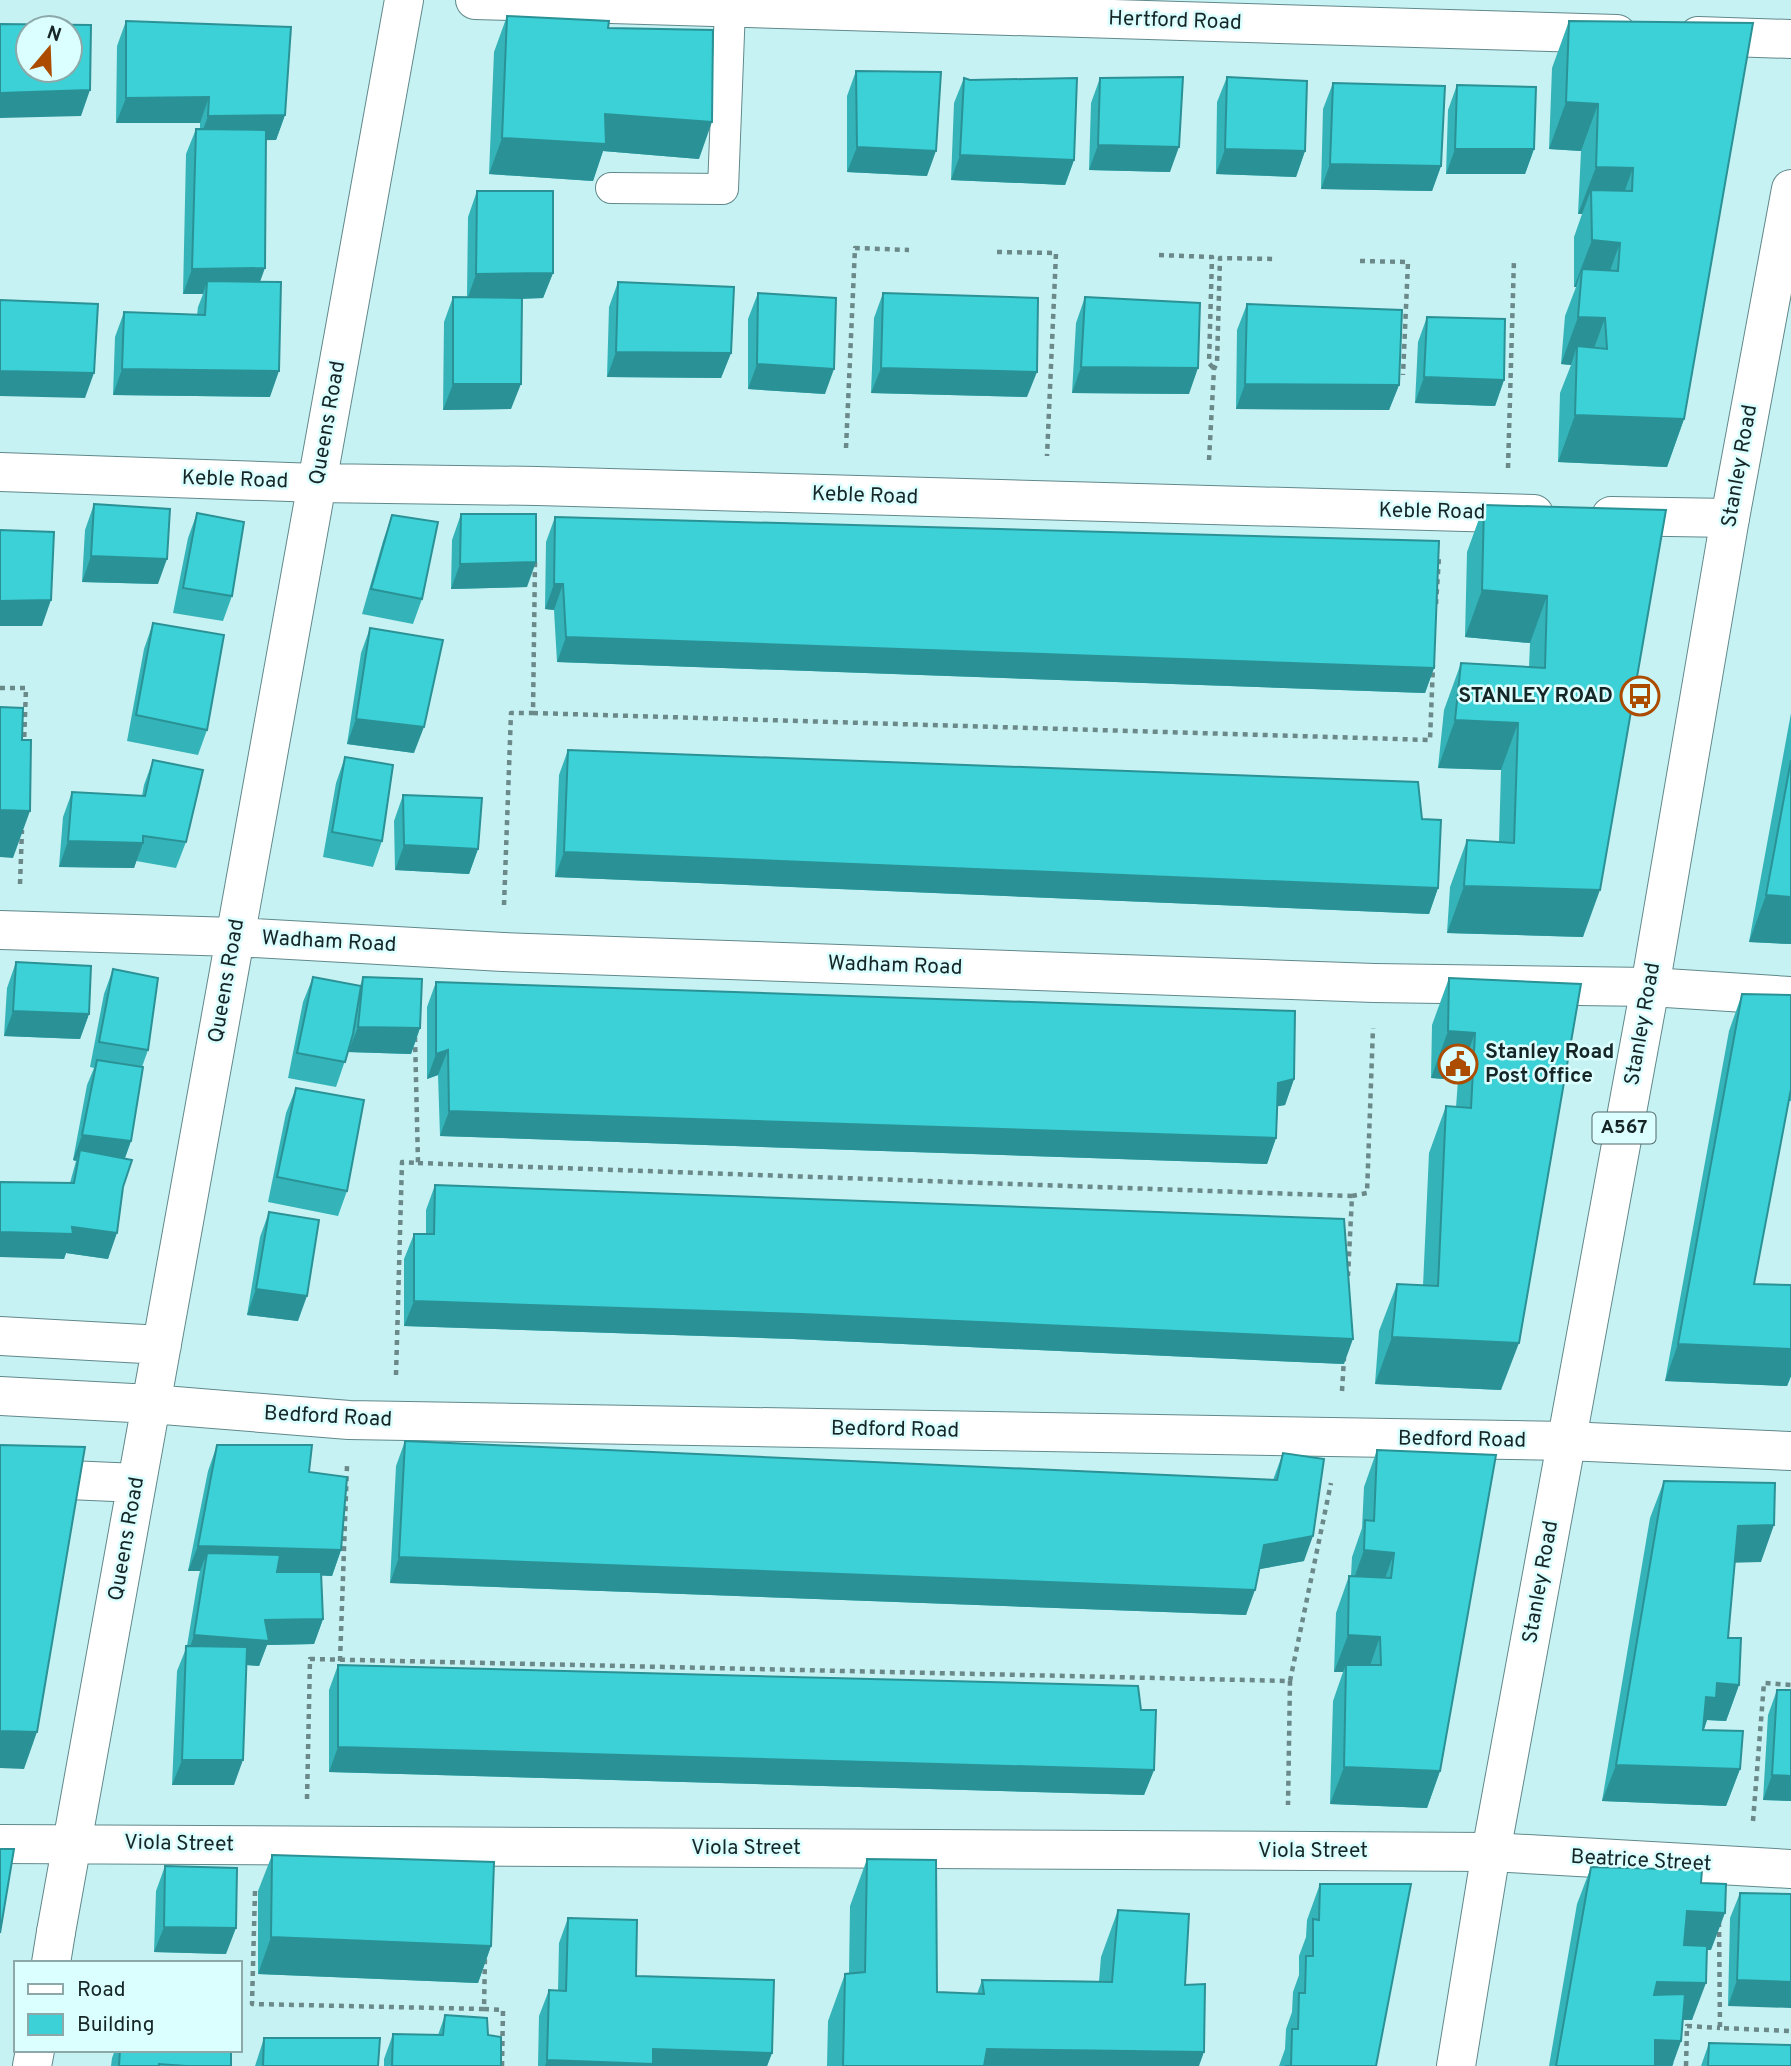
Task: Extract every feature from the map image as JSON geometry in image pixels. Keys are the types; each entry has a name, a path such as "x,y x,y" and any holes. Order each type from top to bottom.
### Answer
{"street":[{"name":"Queens Road","path":"54,1947 404,0"},
{"name":"Hertford Road","path":"475,0 1791,38"},
{"name":"Stanley Road","path":"1457,2066 1491,1852 1650,987 1730,518 1791,189"},
{"name":"Keble Road","path":"0,472 317,483 537,486 1730,518"},
{"name":"Wadham Road","path":"10,930 1374,983 1650,987 1791,996"},
{"path":"0,1336 162,1345"},
{"name":"Bedford Road","path":"0,1396 395,1422 1566,1441 1791,1451"},
{"path":"0,1477 137,1483"},
{"name":"Viola Street","path":"0,1844 1491,1852"},
{"name":"Beatrice Street","path":"1491,1852 1791,1869"}],"lane":[{"path":"611,188 723,189 730,8"}],"path":[{"path":"844,495 855,248 909,250"},
{"path":"997,252 1056,253 1045,501"},
{"path":"1159,255 1212,257 1209,363 1214,369"},
{"path":"1207,506 1214,369 1217,363 1220,258 1274,259"},
{"path":"1506,514 1514,259"},
{"path":"1360,261 1408,262 1403,375"},
{"path":"533,713 537,486"},
{"path":"1436,606 1441,512"},
{"path":"503,951 511,713 1430,740 1433,660"},
{"path":"0,688 26,688 24,756"},
{"path":"10,930 22,823"},
{"path":"395,1422 402,1162 1352,1196 1367,1194 1374,983"},
{"path":"415,1028 418,1163"},
{"path":"1348,1280 1352,1196"},
{"path":"1287,1851 1290,1681 1340,1438 1344,1350"},
{"path":"340,1661 349,1420"},
{"path":"306,1846 310,1659 1290,1681"},
{"path":"1720,2028 1734,1866 1764,1683 1791,1685"},
{"path":"256,1845 252,2004 503,2010 502,2066"},
{"path":"484,2009 485,1955"},
{"path":"1686,2066 1687,2026 1791,2031"}],"building":[{"path":"507,16 609,21 608,28 713,30 712,122 605,114 606,144 502,138"},
{"path":"126,21 291,27 285,115 208,116 209,97 126,98"},
{"path":"1569,21 1753,23 1684,419 1575,415 1577,346 1607,349 1605,318 1578,317 1582,269 1618,271 1620,243 1592,240 1591,190 1632,191 1633,168 1596,167 1598,104 1566,102"},
{"path":"0,24 14,24 14,84 84,84 84,25 91,25 90,90 0,93"},
{"path":"856,71 941,72 936,151 857,147"},
{"path":"1183,77 1179,147 1098,145 1100,78"},
{"path":"1227,77 1307,81 1305,151 1225,149"},
{"path":"964,78 1077,78 1074,160 960,155"},
{"path":"1333,83 1445,86 1441,166 1330,164"},
{"path":"1457,85 1536,87 1534,149 1455,149"},
{"path":"196,129 266,130 265,268 192,269"},
{"path":"477,191 553,191 553,273 476,274"},
{"path":"207,281 281,282 279,371 122,369 124,312 205,315"},
{"path":"618,282 734,287 731,353 616,352"},
{"path":"758,293 836,298 834,369 757,364"},
{"path":"883,293 1038,298 1037,372 881,368"},
{"path":"453,297 522,298 521,384 453,384"},
{"path":"1085,297 1200,303 1198,368 1081,367"},
{"path":"0,300 98,304 94,373 0,371"},
{"path":"1247,304 1402,310 1399,385 1245,384"},
{"path":"1427,317 1505,319 1504,380 1424,377"},
{"path":"94,504 170,509 167,559 91,556"},
{"path":"1484,505 1666,510 1600,890 1464,886 1467,840 1514,843 1518,723 1455,720 1461,663 1545,668 1547,596 1482,590"},
{"path":"197,513 244,522 232,596 183,588"},
{"path":"461,514 536,514 536,562 460,564"},
{"path":"392,515 438,522 422,599 371,589"},
{"path":"555,517 1439,541 1434,668 566,637 563,584 554,584"},
{"path":"0,530 54,532 51,600 0,601"},
{"path":"153,623 224,635 207,730 136,715"},
{"path":"370,628 443,640 424,727 356,719"},
{"path":"0,707 23,708 22,740 31,740 30,811 0,810"},
{"path":"568,750 1418,782 1422,819 1441,820 1438,888 564,852"},
{"path":"345,757 393,765 382,841 332,832"},
{"path":"153,760 203,770 186,842 143,836 143,843 68,841 72,792 145,796"},
{"path":"1791,760 1791,897 1766,895"},
{"path":"403,795 482,798 478,849 404,845"},
{"path":"16,962 91,966 89,1014 13,1011"},
{"path":"113,969 158,978 148,1050 99,1042"},
{"path":"313,977 361,986 345,1062 297,1053"},
{"path":"363,977 422,979 420,1028 358,1027"},
{"path":"1449,978 1581,984 1519,1343 1392,1337 1397,1284 1438,1286 1446,1106 1471,1108 1475,1033 1448,1031"},
{"path":"436,982 1295,1011 1294,1079 1278,1083 1276,1138 449,1111 448,1050 436,1054"},
{"path":"1742,994 1791,995 1791,1089 1754,1284 1791,1285 1791,1349 1678,1344"},
{"path":"97,1060 143,1067 131,1141 82,1135"},
{"path":"296,1088 364,1100 347,1191 277,1177"},
{"path":"80,1150 132,1160 123,1187 117,1233 72,1227 73,1234 0,1232 0,1182 74,1183"},
{"path":"435,1185 1344,1219 1353,1339 802,1314 414,1301 414,1234 434,1234"},
{"path":"269,1212 319,1220 307,1296 256,1289"},
{"path":"405,1441 1277,1480 1283,1453 1324,1459 1313,1536 1264,1545 1255,1590 399,1557"},
{"path":"0,1445 85,1447 37,1732 0,1731"},
{"path":"217,1445 312,1445 309,1472 347,1477 341,1550 198,1546"},
{"path":"1377,1450 1496,1455 1440,1771 1344,1767 1346,1665 1381,1665 1380,1637 1348,1635 1349,1576 1391,1578 1394,1553 1364,1550 1365,1520 1374,1521"},
{"path":"1664,1481 1775,1483 1774,1525 1738,1526 1728,1638 1741,1638 1739,1685 1717,1683 1716,1698 1706,1697 1703,1730 1743,1731 1740,1769 1616,1765"},
{"path":"207,1553 280,1555 277,1572 321,1572 323,1619 265,1620 269,1641 194,1635"},
{"path":"186,1646 247,1647 243,1760 182,1760"},
{"path":"338,1665 1138,1686 1141,1710 1156,1710 1154,1770 338,1747"},
{"path":"1777,1690 1791,1690 1791,1776 1772,1775"},
{"path":"0,1849 14,1849 0,1933"},
{"path":"272,1855 494,1862 491,1946 271,1937"},
{"path":"867,1859 936,1860 937,1992 984,1994 982,1980 1112,1982 1118,1910 1189,1914 1185,1985 1205,1984 1204,2052 987,2049 984,2066 843,2066 845,1974 865,1972"},
{"path":"165,1866 237,1868 236,1928 164,1927"},
{"path":"1591,1867 1702,1870 1701,1883 1726,1884 1725,1913 1687,1911 1684,1945 1707,1946 1706,1983 1657,1982 1654,1995 1685,1994 1681,2041 1655,2040 1655,2064 1672,2064 1671,2066 1556,2066"},
{"path":"1320,1884 1411,1884 1376,2066 1291,2066 1292,2029 1298,2029 1299,1993 1305,1993 1306,1956 1313,1956 1313,1919 1319,1920"},
{"path":"1740,1893 1791,1894 1791,1982 1737,1980"},
{"path":"568,1918 637,1920 636,1976 774,1980 772,2053 653,2049 653,2064 547,2060 549,1990 566,1991"},
{"path":"445,2015 487,2018 488,2035 501,2037 501,2066 392,2066 393,2034 443,2035"},
{"path":"264,2038 380,2038 378,2066 263,2066"},
{"path":"1709,2043 1791,2045 1791,2066 1708,2066"},
{"path":"120,2052 231,2052 231,2066 119,2066"}],"place":[{"name":"STANLEY ROAD","path":"1640,696"},
{"name":"Stanley Road Post Office","path":"1458,1064"}]}
